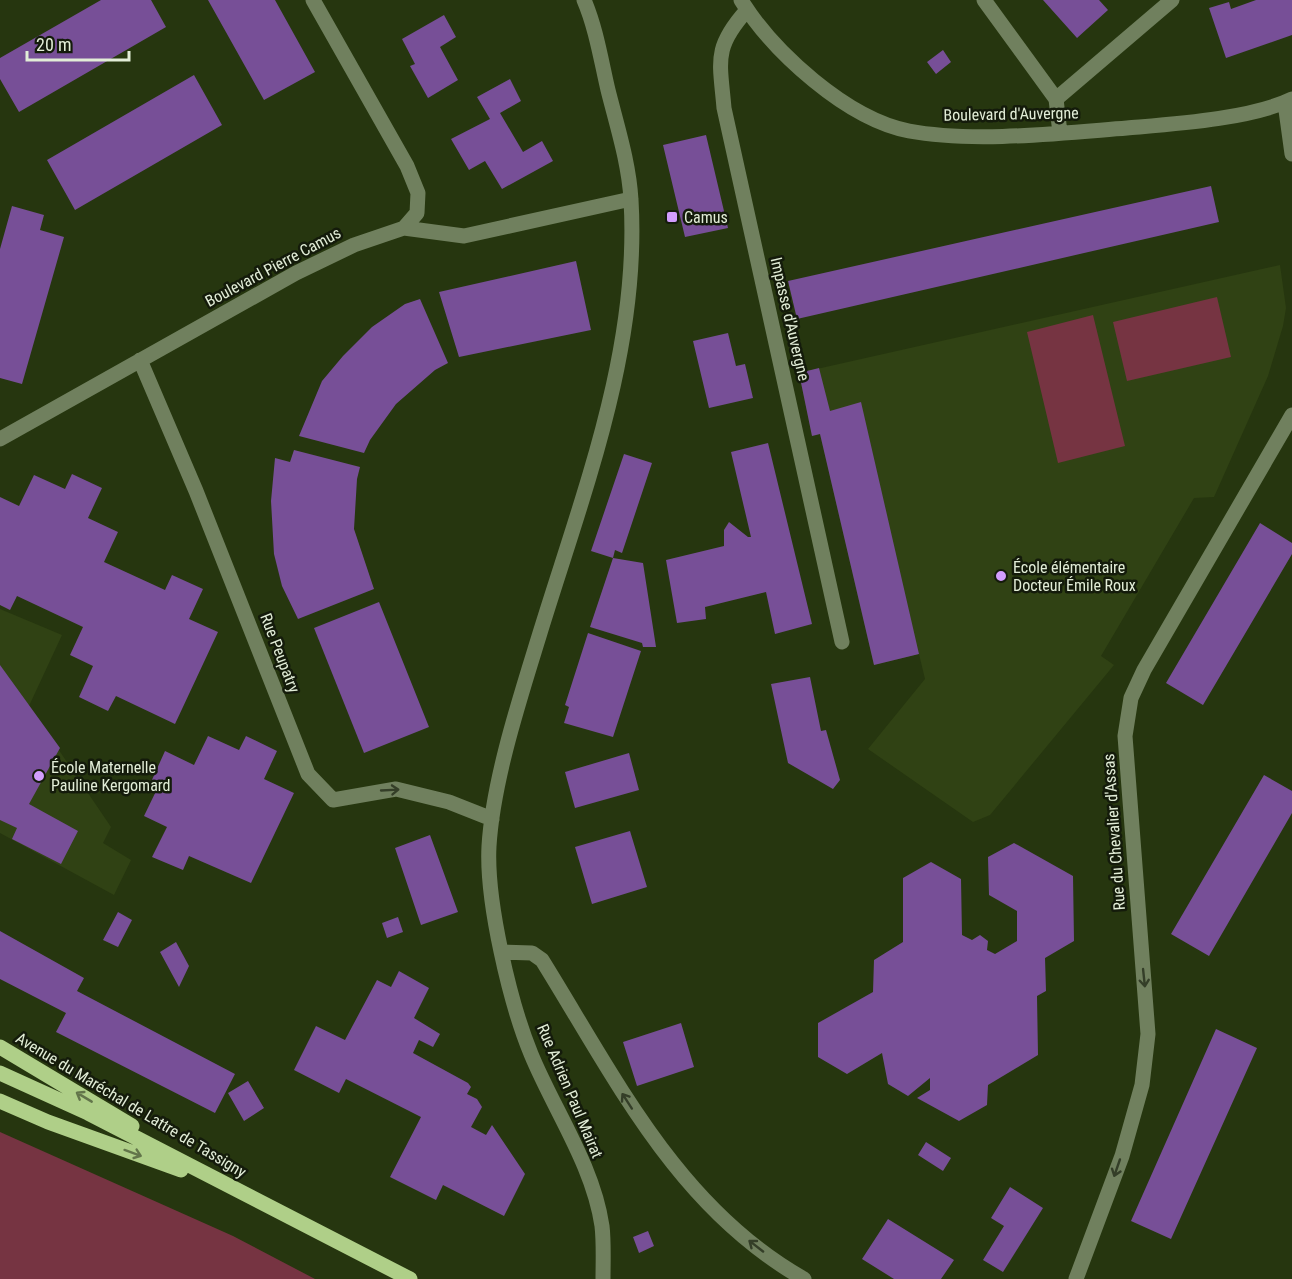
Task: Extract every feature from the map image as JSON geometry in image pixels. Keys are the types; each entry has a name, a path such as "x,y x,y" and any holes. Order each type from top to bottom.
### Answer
{"main road":[{"name":"Avenue du Maréchal de Lattre de Tassigny","path":"0,1047 243,1192"},
{"path":"0,1072 243,1192 410,1279"},
{"name":"Avenue du Maréchal de Lattre de Tassigny","path":"0,1101 48,1122 243,1192"}],"street":[{"path":"313,0 407,166 418,193 417,213 404,228"},
{"name":"Rue Adrien Paul Mairat","path":"584,0 624,153 631,199 632,262 626,328 596,452 517,705 492,819 489,850 502,952 530,1052 590,1184 602,1225 603,1279"},
{"path":"984,0 1056,99 1060,133"},
{"path":"1056,99 1172,0"},
{"name":"Boulevard d'Auvergne","path":"744,5 788,59 853,109 908,131 974,136 1060,133 1176,123 1233,115 1288,101"},
{"name":"Impasse d'Auvergne","path":"744,5 720,54 724,108 842,642"},
{"path":"1288,101 1292,154"},
{"path":"404,228 464,236 631,199"},
{"name":"Boulevard Pierre Camus","path":"0,439 296,273 354,244 404,228"},
{"name":"Rue Peupatry","path":"140,360 200,501 309,774 333,800 396,789 449,802 492,819"},
{"name":"Rue du Chevalier d'Assas","path":"1076,1278 1118,1167 1142,1085 1148,1034 1137,920 1125,736 1131,698 1144,670 1292,416"},
{"path":"502,952 532,953 542,960 640,1122 686,1182 722,1219 780,1266 804,1279"}],"shaded area":[{"name":"École élémentaire Docteur Émile Roux","path":"1280,265 1286,308 1283,326 1268,376 1214,497 1194,498 1101,656 1114,665 990,815 973,822 868,749 925,679 919,654 874,665 820,434 812,436 799,373"},
{"path":"1217,297 1231,357 1127,381 1113,322"},
{"path":"1093,315 1125,446 1058,463 1027,332"},
{"name":"École Maternelle Pauline Kergomard","path":"0,609 62,635 29,706 111,827 103,843 131,860 114,895 0,833"},
{"path":"0,1132 233,1236 315,1279 0,1279"}],"building":[{"path":"101,0 151,0 166,27 19,112 0,79 0,58"},
{"path":"208,0 275,0 315,72 264,100"},
{"path":"1043,0 1099,0 1108,10 1077,38"},
{"path":"1256,0 1292,0 1292,35 1226,58 1209,8 1229,2 1231,9"},
{"path":"444,15 456,37 440,47 458,80 428,98 410,66 415,64 402,39"},
{"path":"943,50 951,62 936,74 927,62"},
{"path":"194,75 222,125 75,210 47,160"},
{"path":"510,79 521,101 500,113 523,152 542,141 553,161 502,189 485,161 469,170 451,139 490,119 477,97"},
{"path":"706,135 728,228 685,237 663,145"},
{"path":"1211,186 1219,222 797,319 788,281"},
{"path":"12,206 44,215 40,230 64,237 22,384 0,378 0,249"},
{"path":"576,261 591,330 459,357 439,292"},
{"path":"420,299 448,363 435,370 396,404 370,440 364,453 299,436 322,381 343,356 372,327 405,304"},
{"path":"728,333 736,366 745,364 753,398 709,408 693,341"},
{"path":"819,368 830,411 861,402 919,654 874,665 820,434 812,436 799,373"},
{"path":"768,443 812,624 775,634 766,592 705,607 706,619 677,623 666,560 724,546 724,530 729,522 751,537 731,452"},
{"path":"294,450 360,467 357,479 354,529 374,589 298,619 282,586 274,554 271,501 275,458 290,462"},
{"path":"624,454 652,463 622,553 615,550 613,558 591,551"},
{"path":"72,474 102,488 88,518 118,532 104,562 165,590 172,575 203,589 189,619 218,632 175,724 116,696 108,711 79,697 93,666 70,655 83,627 17,596 10,610 0,605 0,497 19,506 34,475 65,489"},
{"path":"1260,523 1292,543 1292,554 1203,705 1166,683"},
{"path":"613,558 643,563 656,647 643,647 642,643 590,627"},
{"path":"379,602 429,727 364,753 314,628"},
{"path":"588,633 641,651 613,737 564,723 569,707 565,705"},
{"path":"0,665 60,748 29,804 78,831 61,864 12,839 17,828 0,820"},
{"path":"810,677 821,731 826,730 840,780 833,789 788,763 771,684"},
{"path":"208,736 239,750 246,736 277,751 264,779 294,793 251,883 189,856 183,870 152,857 167,827 144,816 159,785 151,782 165,751 194,765"},
{"path":"629,753 639,790 575,808 565,772"},
{"path":"1264,775 1292,791 1292,813 1209,956 1171,934"},
{"path":"630,831 647,887 592,904 575,847"},
{"path":"430,835 458,912 421,925 395,848"},
{"path":"1014,843 1073,876 1074,941 1045,958 1046,991 1037,996 1038,1055 988,1085 987,1105 959,1121 917,1098 930,1090 930,1078 908,1096 888,1084 882,1053 847,1074 818,1057 818,1023 873,992 874,960 903,942 903,878 931,862 961,879 962,935 972,940 980,935 988,941 987,950 995,954 1017,941 1017,911 989,895 988,857"},
{"path":"118,912 132,920 118,947 103,940"},
{"path":"398,917 403,932 387,938 382,923"},
{"path":"0,931 84,978 77,991 235,1074 215,1113 56,1032 66,1013 0,979"},
{"path":"176,942 189,966 179,987 160,952"},
{"path":"399,971 429,988 414,1018 440,1034 433,1047 419,1040 413,1053 468,1083 471,1087 467,1094 477,1099 482,1107 471,1127 486,1135 492,1125 525,1174 504,1216 443,1185 436,1200 390,1177 421,1117 346,1079 339,1093 294,1070 316,1026 345,1040 377,980 391,987"},
{"path":"681,1023 694,1067 637,1086 623,1042"},
{"path":"1216,1029 1257,1048 1171,1239 1131,1221"},
{"path":"248,1081 264,1108 244,1121 228,1093"},
{"path":"926,1142 951,1158 943,1171 918,1155"},
{"path":"1010,1187 1043,1208 1003,1272 983,1260 1004,1226 991,1218"},
{"path":"888,1219 954,1260 941,1279 894,1279 862,1259"},
{"path":"648,1231 654,1246 639,1253 633,1237"}],"place":[{"name":"Camus","path":"672,217"},
{"name":"École élémentaire Docteur Émile Roux","path":"1001,576"},
{"name":"École Maternelle Pauline Kergomard","path":"39,776"}]}
